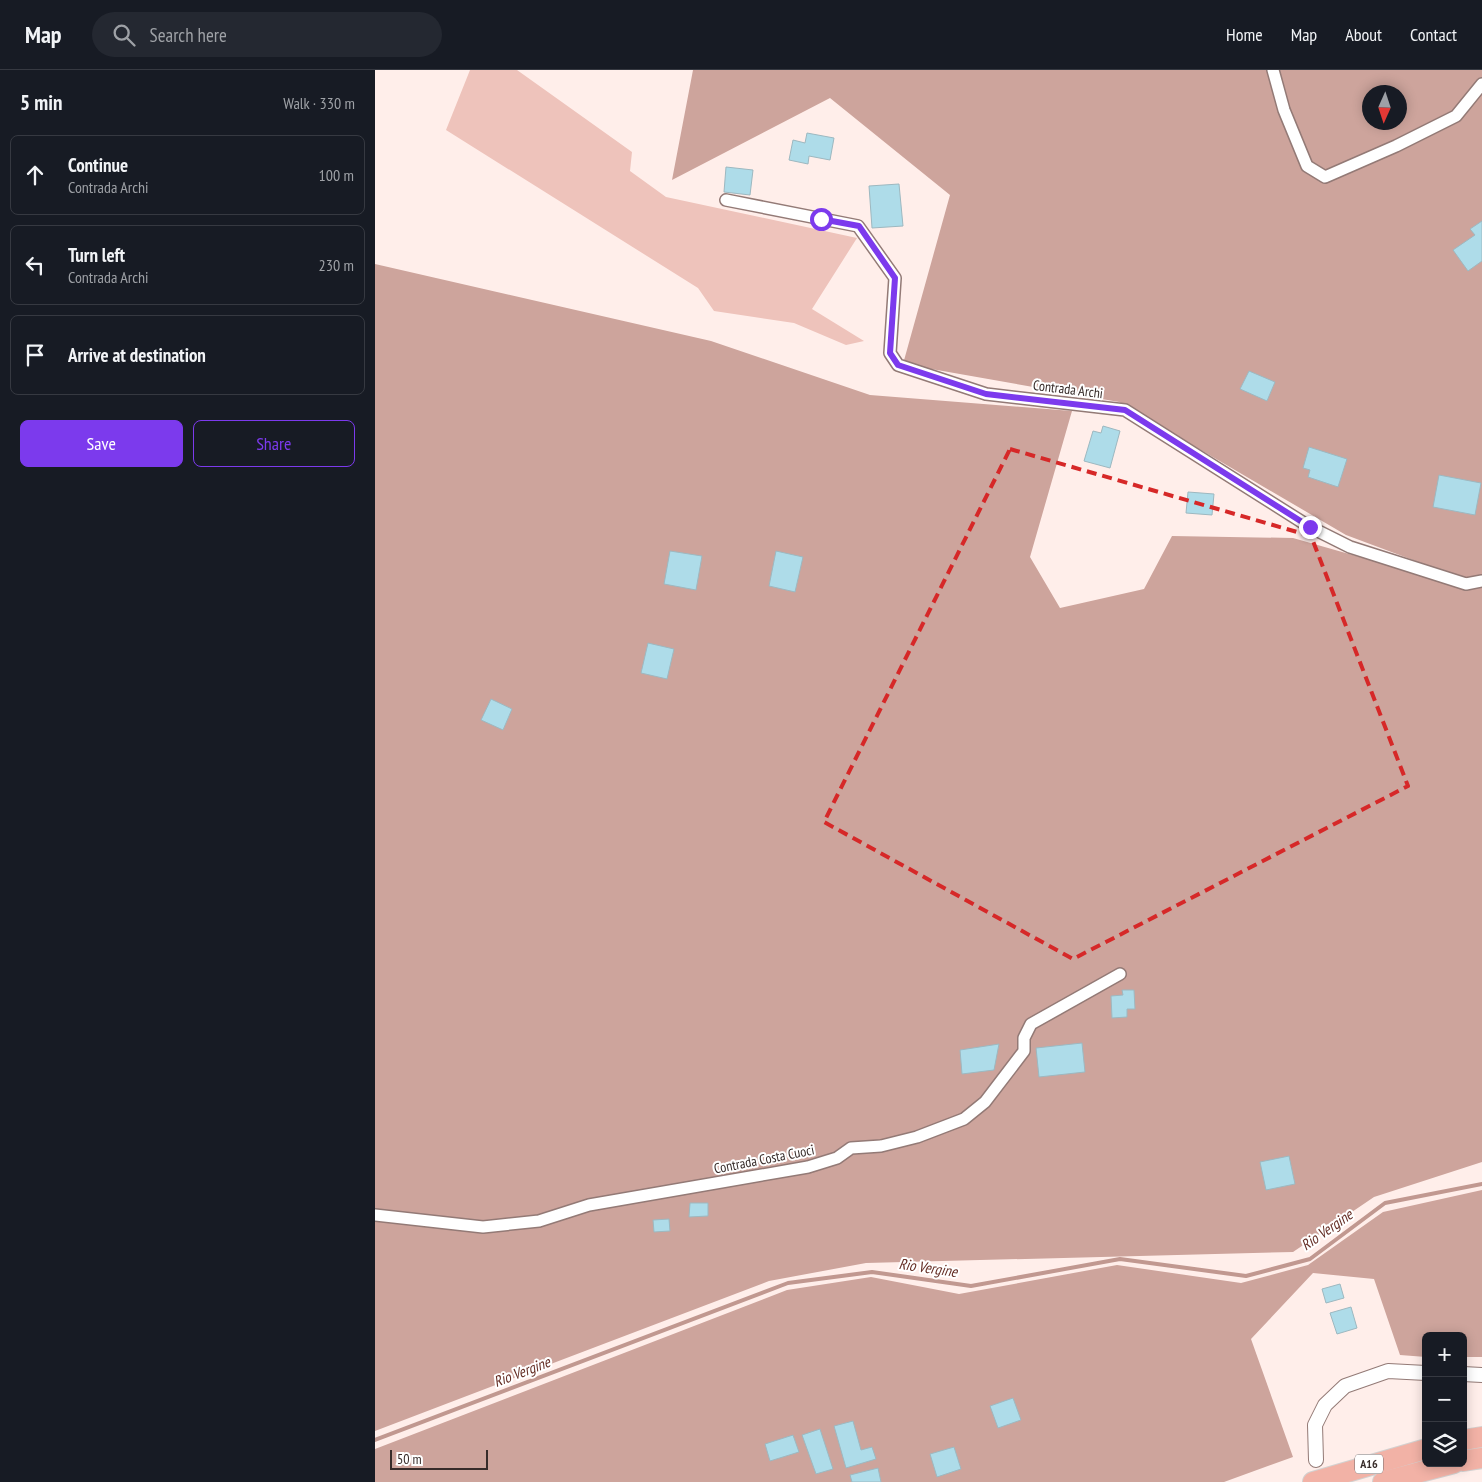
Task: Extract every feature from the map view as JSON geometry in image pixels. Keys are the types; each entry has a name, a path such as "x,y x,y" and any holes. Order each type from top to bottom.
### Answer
{"highway":[{"path":"1467,1439 1482,1436"},
{"name":"A16","path":"1313,1482 1422,1450"},
{"path":"1467,1460 1482,1458"},
{"name":"A16","path":"1383,1482 1439,1467"}],"street":[{"path":"1273,70 1284,110 1307,166 1325,177 1396,146 1456,116 1482,84"},
{"name":"Contrada Archi","path":"726,200 859,226 895,278 890,353 898,365 986,394 1125,410 1310,527 1350,548 1466,584 1482,581"},
{"name":"Contrada Costa Cuoci","path":"375,1215 483,1227 539,1221 589,1205 807,1167 837,1158 851,1148 881,1146 917,1137 964,1119 985,1102 1023,1051 1023,1038 1031,1024 1120,974"},
{"path":"1316,1460 1315,1425 1325,1405 1345,1386 1388,1371 1422,1372"},
{"path":"1467,1374 1482,1375"}],"highlighted area":[{"path":"1010,449 1311,536 1408,786 1073,959 824,822"}],"shaded area":[{"path":"470,70 517,70 632,152 630,171 666,197 857,238 812,309 864,341 846,345 794,323 714,311 698,288 446,130"},
{"path":"693,70 1482,70 1482,574 1469,581 1346,535 1119,402 903,364 950,195 830,98 672,180"},
{"path":"375,264 711,341 870,395 1072,411 1030,557 1060,608 1144,589 1172,536 1293,538 1465,587 1482,586 1482,1162 1374,1197 1293,1252 866,1263 769,1281 375,1431"},
{"path":"1482,1190 1482,1357 1467,1357 1467,1332 1422,1332 1422,1357 1400,1355 1374,1279 1313,1273 1251,1339 1293,1457 1224,1482 375,1482 375,1449 787,1290 871,1277 959,1294 1117,1265 1241,1283 1308,1265 1383,1212"}],"building":[{"path":"807,133 834,138 830,160 809,156 808,164 789,160 793,140 805,143"},
{"path":"726,167 753,170 750,195 724,192"},
{"path":"899,184 903,226 872,228 869,186"},
{"path":"1482,221 1482,261 1468,271 1453,250 1475,235 1470,229"},
{"path":"1249,371 1275,382 1267,401 1240,389"},
{"path":"1103,426 1120,431 1110,468 1084,461 1093,431 1101,433"},
{"path":"1309,447 1347,459 1338,487 1308,477 1310,470 1303,468"},
{"path":"1439,475 1481,483 1475,515 1433,507"},
{"path":"1188,492 1214,494 1212,515 1186,513"},
{"path":"670,551 702,556 696,590 664,584"},
{"path":"776,551 803,557 795,592 769,586"},
{"path":"648,643 674,649 667,679 641,673"},
{"path":"491,699 512,709 503,730 481,720"},
{"path":"1122,990 1134,990 1135,1009 1127,1009 1127,1017 1112,1018 1111,996 1123,995"},
{"path":"1082,1043 1085,1072 1039,1077 1036,1048"},
{"path":"999,1044 994,1070 962,1074 960,1050"},
{"path":"1289,1156 1295,1184 1266,1190 1260,1162"},
{"path":"690,1203 708,1203 708,1216 689,1217"},
{"path":"669,1219 670,1231 654,1232 653,1220"},
{"path":"1340,1284 1344,1298 1326,1303 1322,1289"},
{"path":"1351,1307 1357,1328 1337,1334 1330,1313"},
{"path":"1013,1398 1021,1420 998,1428 990,1406"},
{"path":"853,1421 861,1450 872,1447 876,1459 846,1468 834,1426"},
{"path":"820,1429 833,1469 816,1474 802,1435"},
{"path":"793,1435 799,1452 770,1461 765,1444"},
{"path":"954,1447 961,1469 937,1477 930,1454"},
{"path":"878,1468 881,1482 852,1482 850,1475"}],"waterway":[{"name":"Rio Vergine","path":"375,1440 788,1283 872,1272 971,1286 1120,1259 1246,1276 1310,1259 1385,1203 1482,1184"}],"route":[{"path":"821,219 859,226 895,278 890,353 898,365 986,394 1125,410 1310,527"}]}
